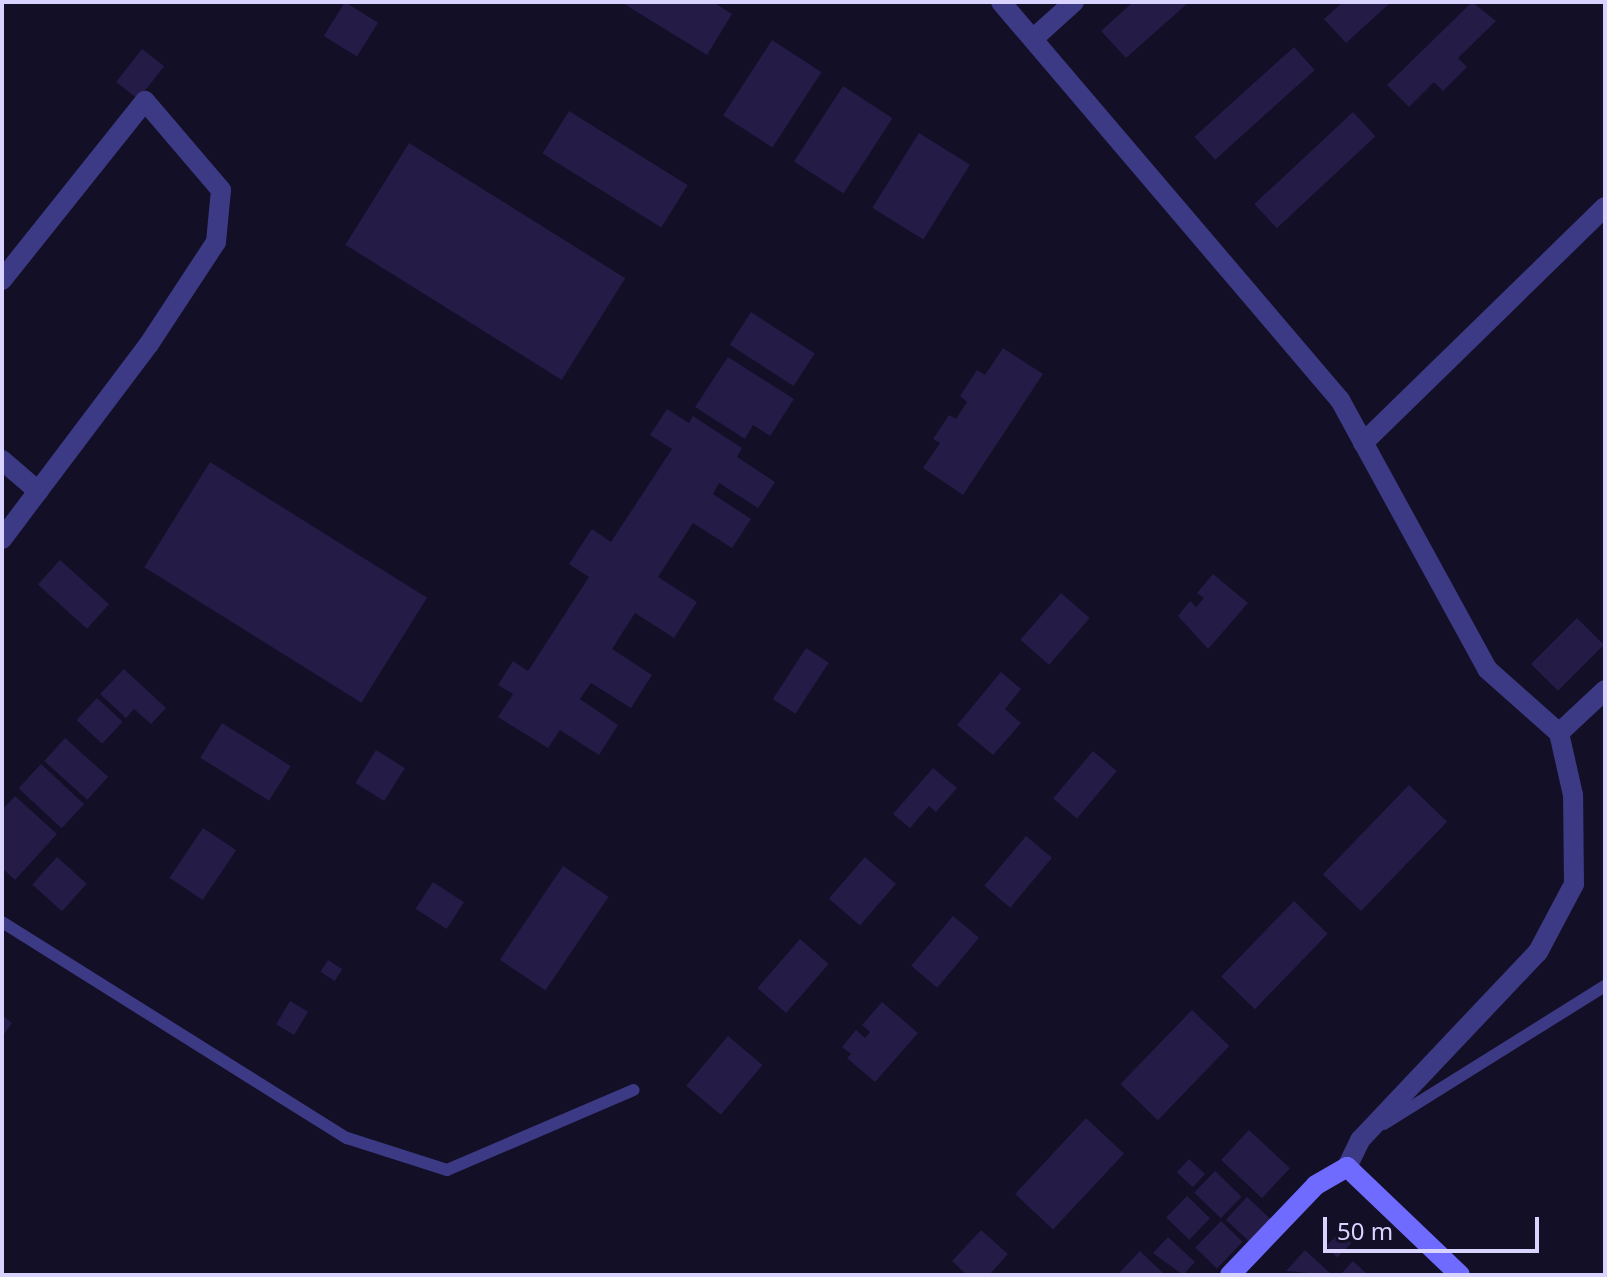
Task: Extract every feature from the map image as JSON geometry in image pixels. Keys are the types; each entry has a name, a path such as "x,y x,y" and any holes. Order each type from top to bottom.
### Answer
{"street":[{"path":"1001,2 1340,400 1487,669 1559,733 1573,795 1574,884 1538,952 1360,1140 1347,1167 1316,1185 1230,1275"},
{"path":"1034,38 1074,2"},
{"path":"2,280 145,101 221,190 216,242 149,344 2,539"},
{"path":"1363,443 1605,207"},
{"path":"2,460 38,491"},
{"path":"1559,733 1605,690"},
{"path":"1347,1167 1460,1275"}],"lane":[{"path":"2,922 347,1138 447,1170 634,1090"},
{"path":"1360,1140 1605,986"}],"building":[{"path":"345,2 378,23 357,57 324,36"},
{"path":"621,2 713,2 732,14 707,55"},
{"path":"1133,2 1189,2 1126,58 1101,31"},
{"path":"1343,2 1391,2 1346,43 1324,19"},
{"path":"1472,2 1496,21 1458,58 1467,67 1443,91 1434,82 1409,107 1387,85"},
{"path":"772,40 821,72 772,148 723,115"},
{"path":"1294,47 1315,70 1215,160 1194,137"},
{"path":"142,49 164,66 138,99 116,82"},
{"path":"843,86 892,118 843,194 794,161"},
{"path":"569,111 688,185 661,228 543,153"},
{"path":"1353,112 1376,136 1277,228 1254,204"},
{"path":"919,133 970,165 923,239 872,208"},
{"path":"409,143 625,278 562,380 345,245"},
{"path":"751,312 815,353 793,386 730,345"},
{"path":"1003,348 1043,374 963,495 923,468 940,443 933,439 949,415 956,419 967,402 960,396 977,370 985,375"},
{"path":"728,357 794,399 770,436 753,425 745,439 695,407"},
{"path":"667,409 689,423 693,416 742,448 737,457 775,482 758,508 719,483 713,494 751,519 732,548 693,523 658,577 697,602 674,638 635,613 612,649 652,675 631,708 591,683 580,699 618,725 599,755 560,730 548,748 498,717 513,694 498,685 513,661 528,671 589,577 569,564 592,529 611,542 672,449 650,435"},
{"path":"210,462 427,598 361,703 144,567"},
{"path":"60,560 109,604 87,629 38,585"},
{"path":"1213,574 1248,603 1208,649 1178,616 1190,601 1196,607 1204,598 1197,593"},
{"path":"1061,593 1090,618 1049,665 1020,640"},
{"path":"1577,618 1604,645 1558,691 1531,664"},
{"path":"806,648 829,663 795,714 773,699"},
{"path":"124,669 166,708 151,724 134,709 126,718 100,694"},
{"path":"1001,672 1021,689 1005,709 1021,723 993,755 957,725"},
{"path":"97,698 123,722 102,744 77,720"},
{"path":"222,723 291,766 269,801 200,758"},
{"path":"65,738 108,777 87,800 44,761"},
{"path":"376,750 405,768 384,801 355,783"},
{"path":"1093,751 1117,771 1077,818 1053,798"},
{"path":"41,764 84,804 62,828 18,788"},
{"path":"933,768 957,788 936,812 929,806 910,828 893,814"},
{"path":"1409,785 1447,822 1361,911 1323,874"},
{"path":"15,796 57,834 15,880 2,868 2,810"},
{"path":"203,828 236,850 203,900 169,878"},
{"path":"1026,836 1052,858 1010,908 984,886"},
{"path":"57,857 87,884 62,911 32,884"},
{"path":"865,857 896,884 860,925 829,899"},
{"path":"563,866 609,897 545,990 500,960"},
{"path":"433,882 464,902 447,929 416,909"},
{"path":"1294,901 1328,934 1255,1009 1221,977"},
{"path":"953,916 979,938 937,988 911,966"},
{"path":"800,939 829,964 786,1013 757,988"},
{"path":"328,960 342,969 335,981 320,972"},
{"path":"290,1001 308,1012 294,1035 276,1024"},
{"path":"882,1002 918,1033 875,1082 847,1058 851,1054 842,1047 856,1030 865,1038 870,1032 862,1025"},
{"path":"1192,1010 1229,1046 1158,1120 1120,1084"},
{"path":"2,1015 12,1023 2,1037"},
{"path":"728,1036 762,1065 721,1115 686,1086"},
{"path":"1086,1118 1124,1153 1053,1230 1015,1194"},
{"path":"1249,1130 1290,1168 1262,1198 1221,1160"},
{"path":"1189,1159 1205,1174 1193,1187 1177,1172"},
{"path":"1215,1171 1242,1197 1221,1218 1194,1193"},
{"path":"1187,1196 1210,1218 1189,1240 1166,1218"},
{"path":"1247,1197 1272,1220 1251,1243 1226,1220"},
{"path":"1221,1221 1243,1242 1217,1268 1195,1248"},
{"path":"981,1230 1008,1254 989,1275 967,1275 952,1261"},
{"path":"1340,1232 1351,1243 1337,1257 1326,1246"},
{"path":"1168,1237 1195,1262 1183,1275 1153,1253"},
{"path":"1305,1250 1332,1275 1286,1271"},
{"path":"1140,1251 1165,1275 1117,1275"},
{"path":"1353,1261 1368,1275 1340,1275"}]}
